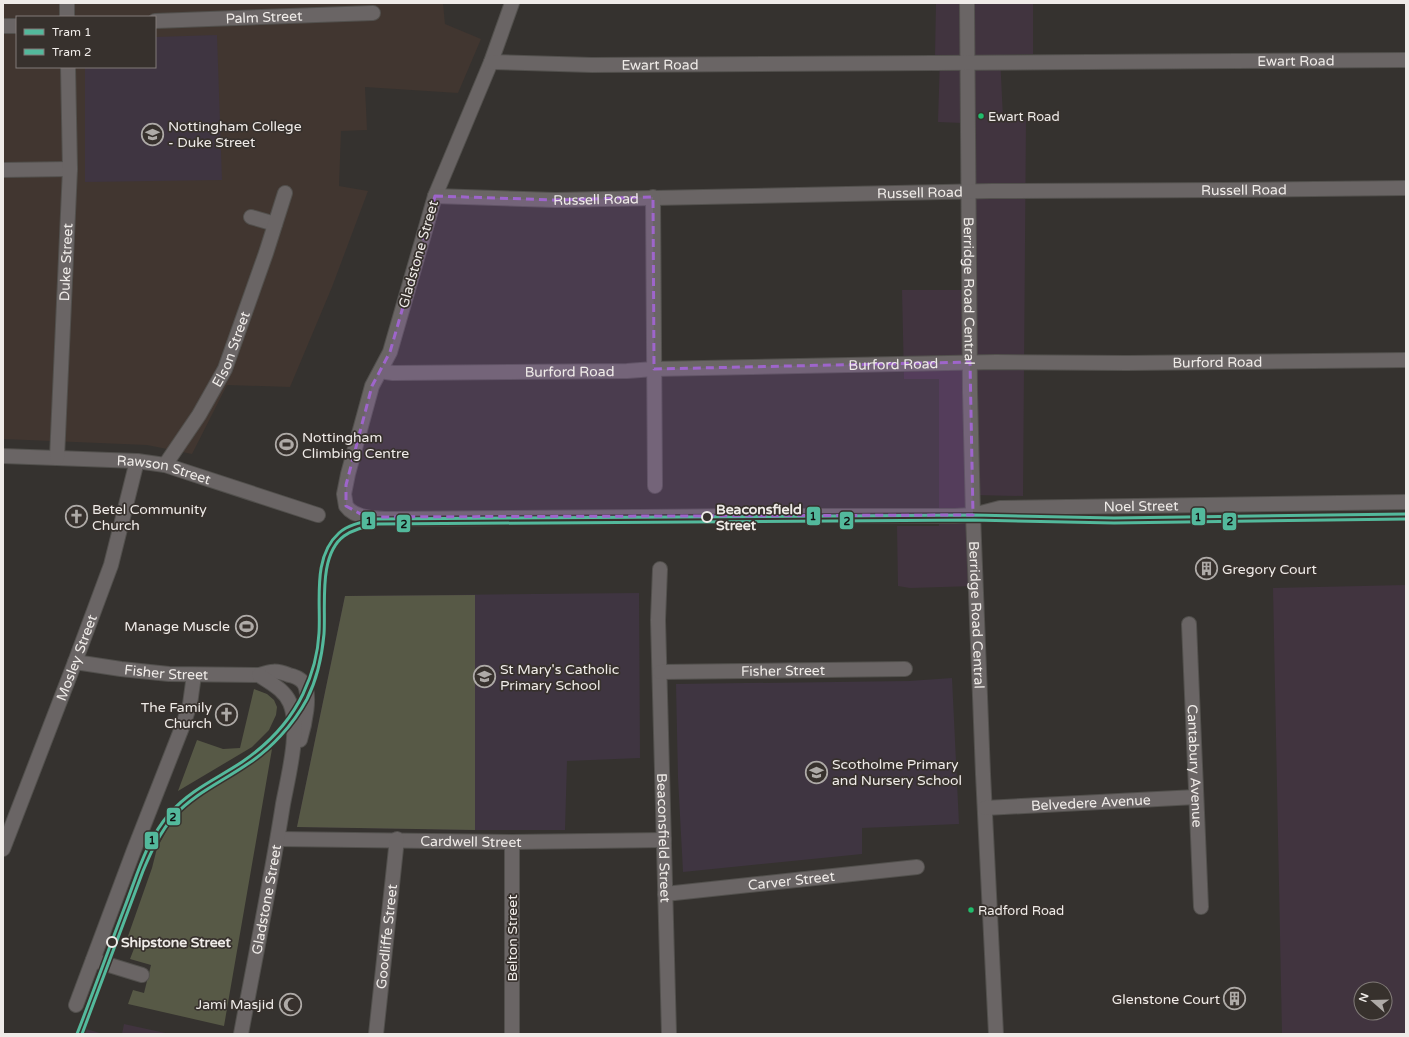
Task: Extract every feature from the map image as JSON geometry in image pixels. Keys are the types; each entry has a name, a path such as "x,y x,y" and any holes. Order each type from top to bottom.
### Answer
{"street":[{"path":"67,3 67,16"},
{"name":"Gladstone Street","path":"393,519 366,517 354,513 348,509 344,494 348,474 372,386 390,352 435,196 490,62 512,3"},
{"name":"Berridge Road Central","path":"967,3 970,362 973,515 996,1034"},
{"name":"Palm Street","path":"156,21 373,13"},
{"path":"3,26 16,26"},
{"name":"Ewart Road","path":"490,62 592,65 1406,60"},
{"name":"Duke Street","path":"57,458 70,168 68,68"},
{"path":"3,170 70,168"},
{"name":"Russell Road","path":"435,196 555,200 968,191 1406,188"},
{"name":"Elson Street","path":"165,464 199,415 225,369 266,253 285,193"},
{"path":"653,197 655,486"},
{"path":"251,217 275,224"},
{"name":"Burford Road","path":"381,370 393,373 627,371 654,369 970,362 1135,363 1406,360"},
{"name":"Rawson Street","path":"3,456 165,464 318,515"},
{"name":"Mosley Street","path":"3,849 75,662 110,565 137,462"},
{"name":"Noel Street","path":"393,519 973,515 1000,508 1406,502"},
{"name":"Beaconsfield Street","path":"660,569 658,620 669,1034"},
{"name":"Cantabury Avenue","path":"1189,624 1201,907"},
{"name":"Fisher Street","path":"75,662 121,669 194,674 259,675 271,671 284,673 300,679 306,688"},
{"name":"Fisher Street","path":"660,672 906,669"},
{"path":"76,1005 183,725 190,704 194,674"},
{"name":"Gladstone Street","path":"241,1034 278,839 290,764 294,726 293,712 290,702 284,693 278,687 259,675"},
{"name":"Gladstone Street","path":"290,764 301,736 307,700 306,688"},
{"name":"Belvedere Avenue","path":"985,808 1196,798"},
{"name":"Cardwell Street","path":"278,839 512,842 664,840"},
{"name":"Goodliffe Street","path":"376,1034 397,840"},
{"name":"Belton Street","path":"512,842 512,1034"},
{"name":"Carver Street","path":"665,894 917,867"},
{"path":"93,960 142,975"}],"highlighted area":[{"path":"435,196 555,200 653,197 654,369 970,362 973,515 366,517 346,506 346,485 372,386 390,352"}],"shaded area":[{"path":"3,3 443,3 445,24 481,39 458,93 365,87 367,130 341,131 339,186 368,191 332,287 290,387 227,385 192,454 147,445 3,439"},
{"path":"936,3 1033,3 1033,54 1000,55 1003,118 1026,118 1023,496 973,495 975,586 910,588 898,586 897,526 939,526 939,379 904,379 902,290 963,290 962,123 938,122 940,57 935,56"},
{"name":"Nottingham College - Duke Street","path":"217,35 222,180 85,182 85,68 156,68 156,37"},
{"path":"1406,585 1406,1034 1282,1034 1273,588"},
{"name":"St Mary's Catholic Primary School","path":"639,593 640,758 567,761 565,830 297,827 345,596"},
{"name":"Scotholme Primary and Nursery School","path":"952,678 959,824 862,828 862,854 683,872 678,778 676,684 909,681"},
{"path":"124,1024 170,1034 122,1034"},
{"path":"83,1028 103,1034 80,1034"}],"green space":[{"path":"475,595 475,830 297,827 345,596"},
{"path":"254,689 267,694 274,700 277,707 276,715 269,730 252,747 178,791 197,740 223,749 240,748"},
{"path":"272,749 224,1026 128,1004 133,990 144,993 151,965 130,959 135,946 127,939 152,868 157,848 172,821 202,792"}],"tram line":[{"name":"1","path":"77,1034 143,859 148,847 162,824 170,813 195,791 242,762 260,748 285,723 298,704 309,679 317,649 319,633 321,567 330,543 339,533 352,525 377,519 973,515 1114,518 1406,514"},
{"name":"2","path":"82,1034 143,871 164,829 174,816 190,801 255,759 273,744 295,718 307,699 311,691 322,651 324,634 325,582 330,555 344,536 356,530 378,524 973,520 1114,523 1406,519"}],"place":[{"name":"Ewart Road","path":"981,116"},
{"name":"Nottingham College - Duke Street","path":"153,134"},
{"name":"Nottingham Climbing Centre","path":"286,445"},
{"name":"Betel Community Church","path":"77,517"},
{"name":"Beaconsfield Street","path":"707,517"},
{"name":"Gregory Court","path":"1207,569"},
{"name":"Manage Muscle","path":"246,626"},
{"name":"St Mary's Catholic Primary School","path":"484,677"},
{"name":"The Family Church","path":"227,715"},
{"name":"Scotholme Primary and Nursery School","path":"817,772"},
{"name":"Radford Road","path":"971,910"},
{"name":"Shipstone Street","path":"112,942"},
{"name":"Glenstone Court","path":"1235,999"},
{"name":"Jami Masjid","path":"290,1004"}]}
